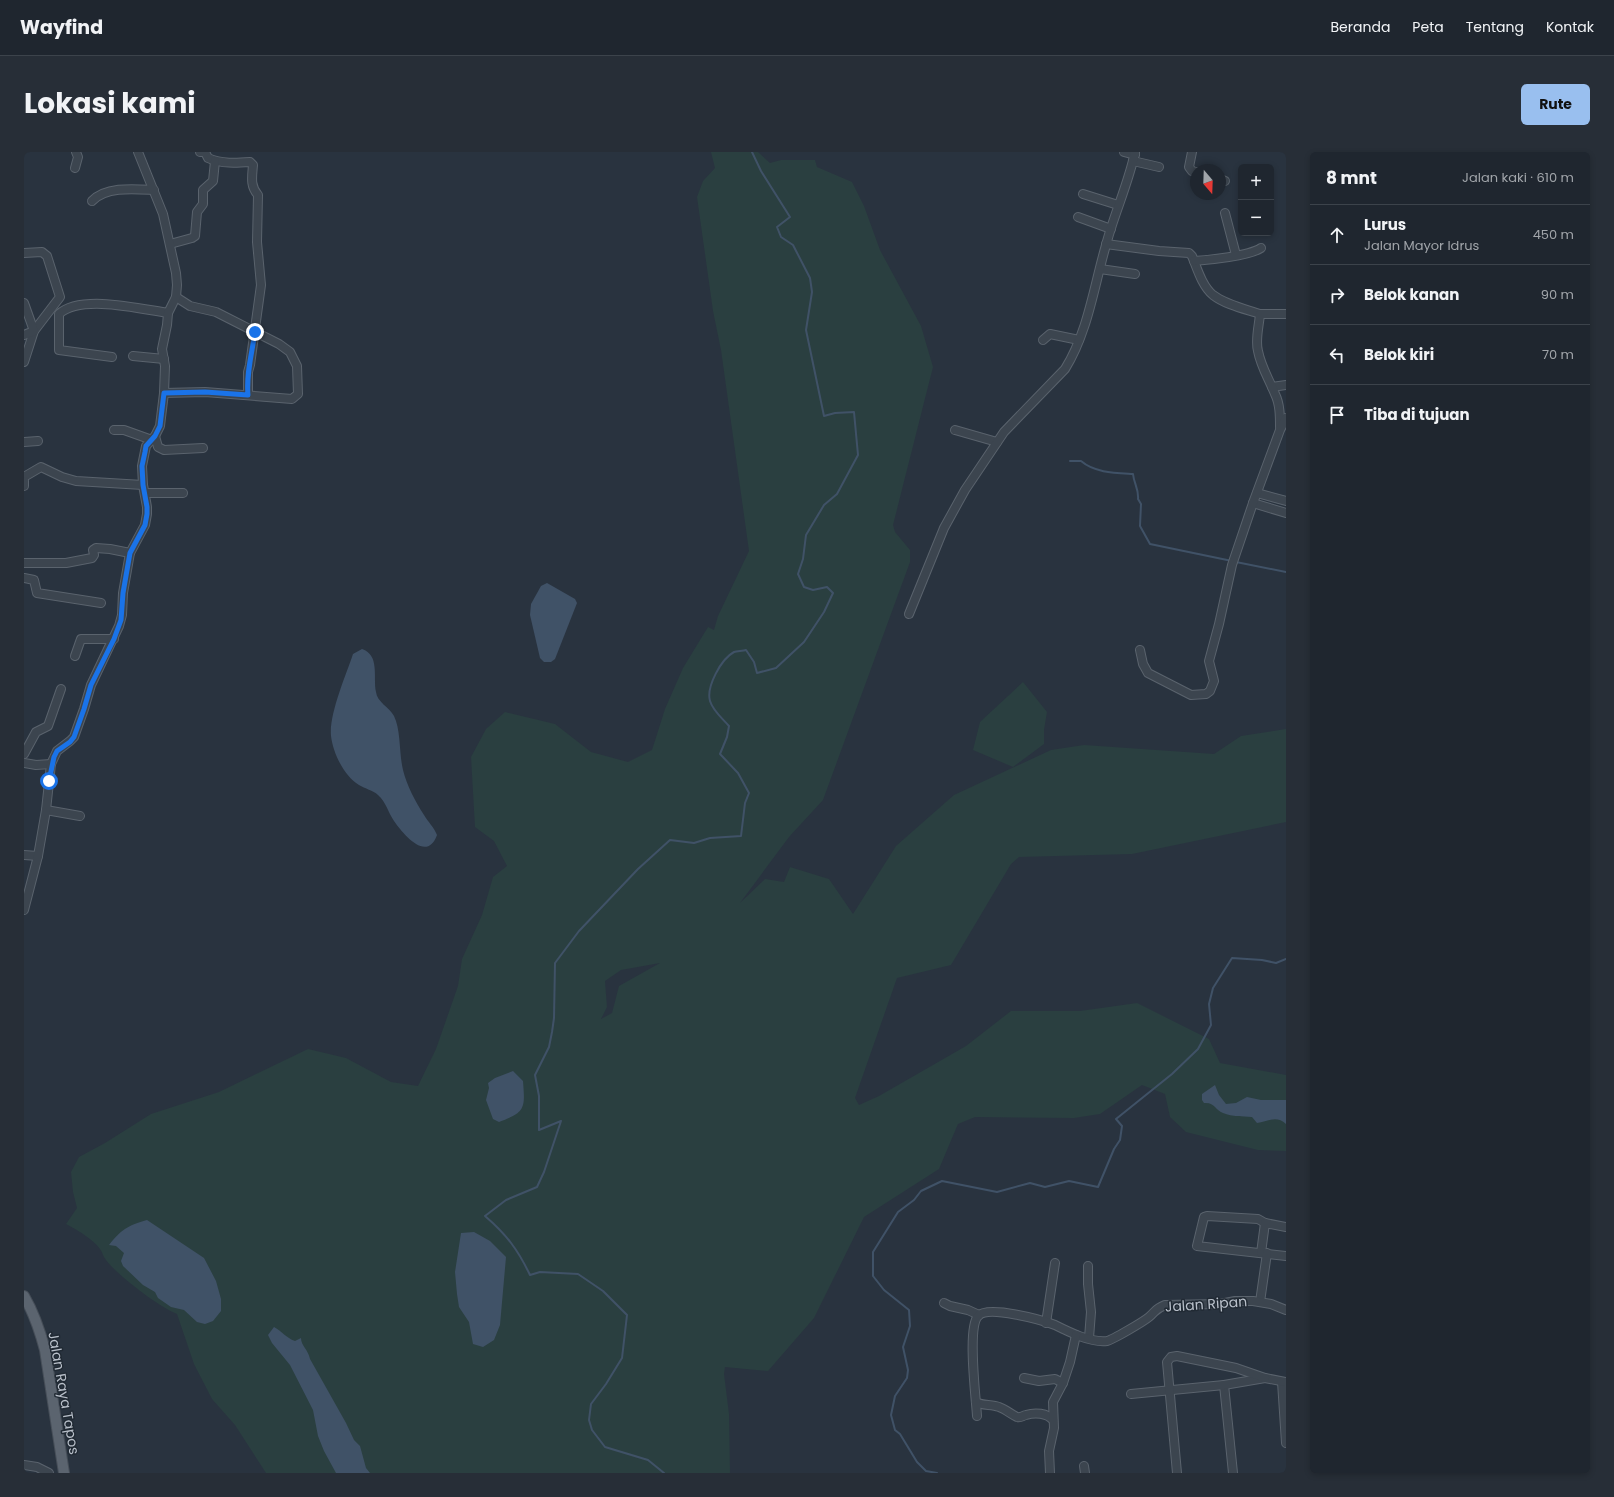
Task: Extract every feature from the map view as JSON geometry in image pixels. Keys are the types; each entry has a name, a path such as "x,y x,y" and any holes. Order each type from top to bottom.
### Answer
{"main road":[{"name":"Jalan Raya Tapos","path":"24,1296 35,1317 45,1350 64,1473"}],"street":[{"path":"75,168 78,158 76,152"},
{"path":"24,910 38,856 46,810 51,764 57,751 70,742 74,737 91,685 114,639 122,615 123,593 130,553 145,525 147,507 142,466 146,446 154,438 160,426 164,393 164,359 162,349 168,313 176,297 176,272 163,214 138,152"},
{"path":"200,152 205,152 208,158 215,162 250,162 253,165 251,182 258,195 258,242 261,285 248,372 248,395"},
{"path":"1124,152 1159,167"},
{"path":"1190,169 1189,167 1192,152"},
{"path":"909,614 951,514 1004,432 1065,369 1079,340 1088,313 1106,244 1134,156"},
{"path":"170,244 196,236 197,212 203,204 203,190 213,181 215,162"},
{"path":"92,200 96,197 116,190 154,190"},
{"path":"1083,194 1118,205"},
{"path":"1225,213 1236,255"},
{"path":"1078,217 1111,229"},
{"path":"1106,244 1159,251 1189,253 1205,285 1212,294 1238,307 1260,314 1286,314"},
{"path":"1194,261 1236,255 1261,248"},
{"path":"24,253 42,252 47,256 60,297 34,331 24,362"},
{"path":"1100,269 1135,274"},
{"path":"164,393 205,392 292,399 298,394 297,366 290,352 279,344 216,312 190,306 176,297"},
{"path":"24,303 34,331"},
{"path":"112,357 59,350 59,314 79,304 121,305 168,313"},
{"path":"1260,314 1258,350 1264,372 1276,395 1280,430"},
{"path":"24,335 34,331"},
{"path":"1043,340 1050,334 1079,340"},
{"path":"133,356 164,359"},
{"path":"1272,387 1286,385"},
{"path":"1140,650 1143,664 1148,673 1191,695 1206,694 1210,691 1214,681 1209,661 1233,562 1253,503 1280,430 1286,418"},
{"path":"114,430 124,430 154,438 158,446 164,450 203,448"},
{"path":"955,430 997,442"},
{"path":"24,442 38,441"},
{"path":"24,486 24,476 41,467 62,477 76,481 183,493"},
{"path":"1257,493 1286,501"},
{"path":"1253,503 1286,513"},
{"path":"24,563 66,563 92,558 94,555 93,550 96,548 130,553"},
{"path":"24,578 34,580 37,593 101,603"},
{"path":"75,656 80,638 114,639"},
{"path":"24,754 36,732 48,726 61,688"},
{"path":"24,763 51,764"},
{"path":"46,810 80,816"},
{"path":"24,855 38,856"},
{"path":"1286,1227 1265,1223 1258,1219 1207,1216 1204,1217 1198,1246 1286,1256"},
{"path":"1260,1302 1265,1223"},
{"path":"1046,1323 1055,1263"},
{"path":"1088,1266 1091,1312 1089,1338"},
{"name":"Jalan Ripan","path":"977,1318 992,1312 1006,1314 1046,1323 1076,1335 1101,1342 1116,1338 1149,1317 1157,1308 1165,1305 1220,1304 1236,1301 1260,1302 1271,1304 1286,1310"},
{"path":"944,1303 968,1310 977,1318 974,1327 973,1361 978,1416"},
{"path":"1050,1473 1049,1451 1054,1428 1054,1402 1055,1397 1063,1383 1070,1362 1076,1335"},
{"path":"1177,1473 1167,1362 1170,1357 1176,1356 1236,1368 1265,1378 1284,1382 1286,1442"},
{"path":"1024,1378 1039,1381 1055,1380 1063,1383"},
{"path":"1131,1394 1169,1392 1248,1382 1265,1378"},
{"path":"1224,1385 1233,1473"},
{"path":"976,1402 979,1404 990,1404 1002,1407 1017,1418 1020,1418 1026,1414 1046,1414 1053,1420"},
{"path":"24,1465 37,1467 48,1473"}],"green space":[{"path":"711,152 758,152 770,163 781,160 815,160 817,167 852,182 864,206 880,250 921,326 933,367 893,525 895,532 910,550 910,562 823,800 789,837 740,903 765,879 784,882 790,867 829,879 853,914 896,846 954,795 1051,750 1084,745 1214,754 1241,736 1286,729 1286,822 1132,854 1019,857 1011,864 951,965 897,978 855,1098 859,1105 879,1096 966,1046 1011,1011 1080,1011 1137,1003 1209,1039 1220,1063 1286,1075 1286,1151 1258,1150 1186,1132 1170,1117 1165,1094 1142,1085 1100,1114 1074,1118 975,1117 958,1124 939,1169 864,1217 814,1318 768,1371 725,1367 724,1374 729,1414 730,1473 266,1473 235,1425 212,1399 194,1364 177,1314 149,1298 119,1274 105,1259 100,1249 94,1242 66,1224 77,1208 73,1192 71,1172 79,1157 105,1143 151,1114 219,1092 308,1049 346,1058 391,1082 418,1086 436,1049 458,986 462,959 482,915 493,877 507,866 494,841 475,827 471,757 486,729 505,712 555,724 591,752 628,762 652,750 665,709 683,668 708,627 714,630 718,616 749,551 721,350 713,311 697,197 703,181 715,168","holes":["660,963 619,986 612,1013 601,1019 607,1007 605,981 621,970"]},
{"path":"1023,682 1047,712 1044,730 1044,744 1013,767 973,750 980,722"}],"water":[{"path":"547,583 575,599 577,603 555,659 551,662 544,662 540,658 530,615 531,604 541,586"},
{"path":"362,649 368,652 374,661 377,696 394,716 399,735 403,770 407,782 417,804 437,835 433,843 427,846 421,846 415,843 403,833 394,821 381,798 376,793 359,785 349,776 340,764 334,750 331,727 335,706 353,654"},
{"path":"513,1071 523,1081 524,1097 522,1108 519,1112 499,1122 493,1119 486,1100 489,1088 488,1083 495,1078"},
{"path":"1215,1085 1219,1095 1226,1104 1236,1103 1247,1097 1261,1100 1286,1100 1286,1124 1283,1121 1276,1119 1257,1123 1252,1117 1234,1116 1220,1112 1213,1105 1204,1103 1202,1100 1202,1094"},
{"path":"147,1220 204,1258 216,1281 221,1299 221,1311 213,1321 205,1324 197,1322 184,1310 171,1307 158,1298 155,1292 143,1285 123,1266 121,1261 124,1253 116,1246 109,1245 117,1235 125,1229"},
{"path":"474,1232 490,1241 506,1257 500,1325 494,1340 483,1347 473,1344 469,1322 459,1307 455,1272 461,1233"},
{"path":"274,1327 295,1341 301,1338 310,1359 354,1440 360,1446 366,1468 370,1473 336,1473 318,1436 313,1410 290,1365 272,1343 268,1335"}],"waterway":[{"path":"664,1473 648,1460 605,1447 592,1430 589,1420 591,1404 606,1384 622,1358 627,1315 603,1291 578,1274 540,1272 530,1275 511,1243 485,1216 506,1200 537,1187 544,1172 561,1121 539,1130 539,1096 535,1075 549,1047 552,1032 554,1018 555,963 579,931 638,869 670,840 694,843 710,838 741,836 745,803 749,793 738,773 720,754 727,737 729,726 711,705 709,695 712,681 724,661 734,652 746,650 754,662 757,673 776,668 804,642 824,612 833,593 827,587 813,590 804,587 798,574 803,559 806,535 824,505 837,494 858,455 854,412 835,413 824,416 806,330 812,292 810,278 793,245 781,237 777,227 790,217 761,171 752,152"},
{"path":"1070,461 1081,461 1093,468 1106,472 1133,474 1138,492 1138,499 1141,504 1140,526 1150,544 1232,561"},
{"path":"1236,562 1286,572"},
{"path":"937,1473 926,1471 917,1462 900,1434 895,1430 891,1415 895,1396 907,1378 908,1370 903,1347 910,1326 909,1310 884,1290 873,1276 873,1252 898,1212 914,1200 921,1191 942,1181 997,1192 1030,1183 1045,1187 1069,1181 1098,1187 1114,1149 1120,1140 1122,1126 1116,1119 1172,1074 1198,1049 1211,1025 1209,1004 1213,988 1232,958 1262,960 1276,963 1286,959"}],"route":[{"path":"49,781 51,764 54,757 57,751 70,742 74,737 91,685 114,639 121,620 123,593 130,553 145,525 147,514 142,466 146,446 155,436 160,426 164,393 205,392 248,395 248,372 255,332"}]}
